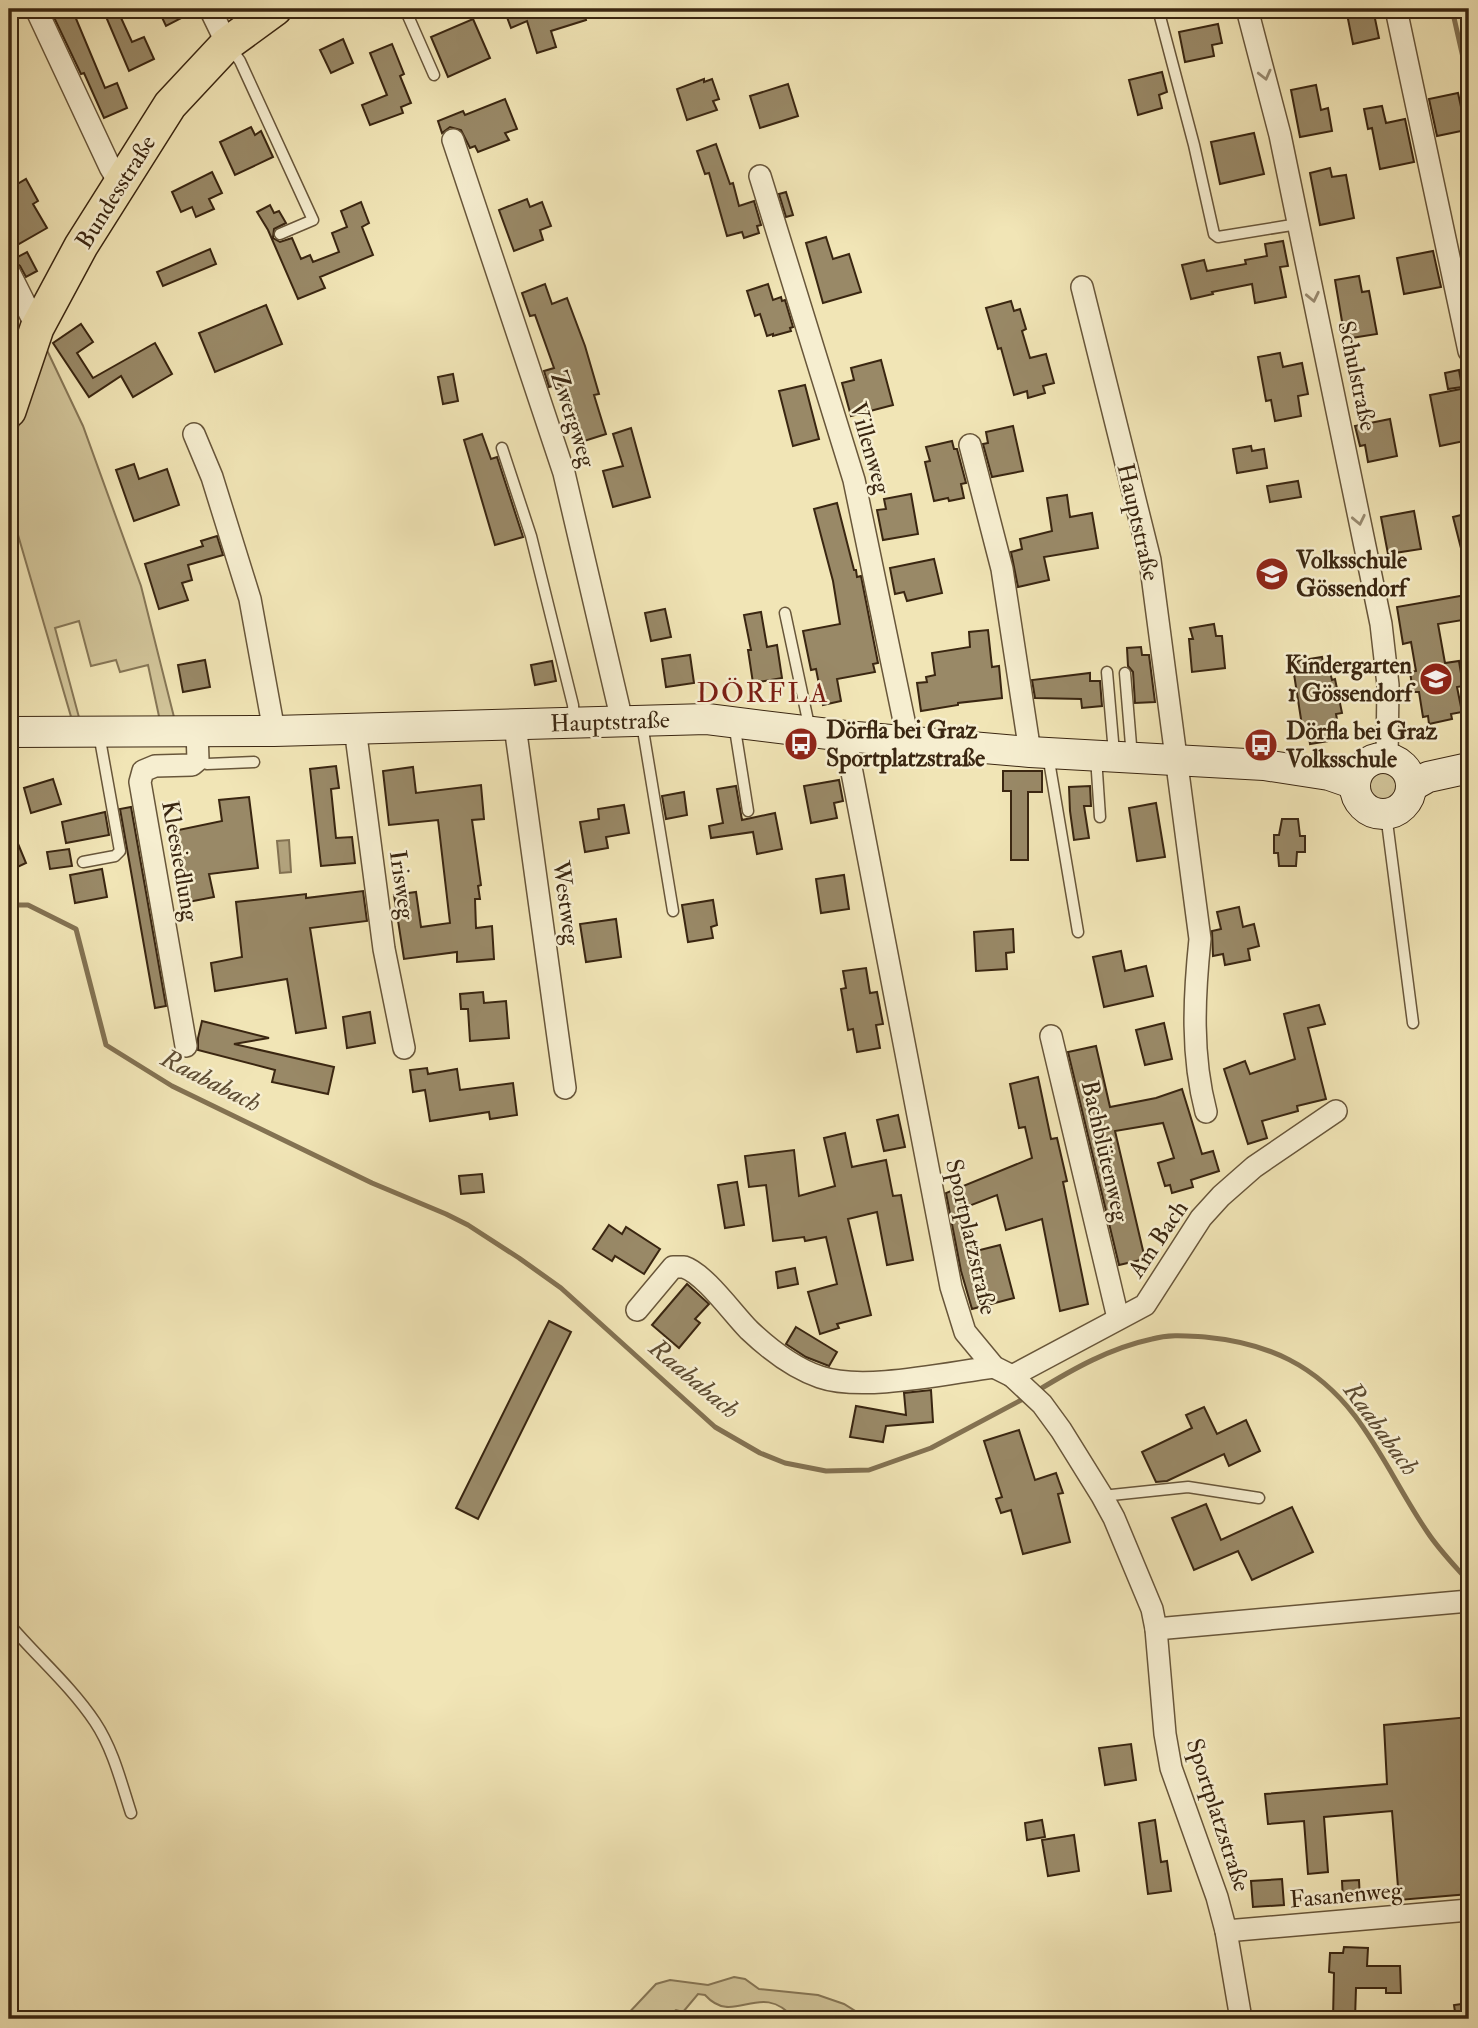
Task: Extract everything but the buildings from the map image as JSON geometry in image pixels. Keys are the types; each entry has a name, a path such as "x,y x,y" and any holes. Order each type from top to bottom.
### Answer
{"main road":[{"name":"Bundesstraße","path":"9,411 37,328 119,182 170,106 228,44 275,9"},
{"name":"Hauptstraße","path":"9,732 515,726 707,719 845,736 1039,753 1264,765 1329,775 1355,784"},
{"path":"1376,758 1387,758 1396,761 1408,771 1412,786 1405,805 1395,812 1372,812 1364,807 1357,796 1357,776 1363,766 1376,758"},
{"path":"1412,786 1428,777 1469,768"}],"street":[{"path":"36,9 119,182"},
{"path":"210,9 228,44"},
{"name":"Schulstraße","path":"1247,9 1280,135 1381,624 1388,685 1387,758"},
{"path":"1396,9 1469,351"},
{"name":"Zwergweg","path":"453,140 564,473 632,721"},
{"name":"Villenweg","path":"761,176 854,480 908,740"},
{"path":"9,272 37,328"},
{"name":"Hauptstraße","path":"1082,287 1150,560 1200,939 1195,1007 1198,1082 1206,1112"},
{"path":"194,433 212,477 250,599 274,730"},
{"path":"970,445 1002,569 1039,753"},
{"name":"Westweg","path":"515,726 565,1088"},
{"name":"Irisweg","path":"355,728 384,949 404,1048"},
{"path":"197,731 198,760"},
{"name":"Sportplatzstraße","path":"845,736 951,1287 965,1332 1010,1377 1042,1404 1061,1430 1114,1518 1152,1609 1171,1768 1199,1841 1226,1931 1241,2019"},
{"name":"Kleesiedlung","path":"186,1046 140,782 143,771 155,766 192,765 198,760"},
{"name":"Bachblütenweg","path":"1051,1036 1118,1318"},
{"name":"Am Bach","path":"637,1310 673,1267 684,1267 704,1281 749,1329 775,1351 797,1367 820,1377 869,1383 1010,1377 1145,1306 1201,1218 1221,1196 1254,1167 1336,1111"},
{"path":"1156,1629 1465,1602"},
{"name":"Fasanenweg","path":"1226,1931 1469,1910"}],"lane":[{"path":"405,9 434,75"},
{"path":"1158,9 1214,234 1218,237 1298,224"},
{"path":"228,44 240,61 313,220 279,234"},
{"path":"502,448 531,536 573,705 574,723"},
{"path":"785,613 810,731"},
{"path":"1107,672 1114,757"},
{"path":"1100,817 1114,757 1125,673"},
{"path":"632,721 673,911"},
{"path":"734,722 748,810"},
{"path":"83,862 115,856 120,851 98,731"},
{"path":"1039,753 1078,932"},
{"path":"198,760 208,764 254,762"},
{"path":"1386,814 1413,1023"},
{"path":"1102,1496 1188,1487 1259,1497"},
{"path":"9,1625 75,1696 96,1723 111,1754 131,1813"}],"shaded area":[{"path":"45,346 83,426 141,586 175,721 160,721 148,665 120,672 116,660 91,666 79,621 55,628 80,721 72,720 9,510 8,477 15,439"},
{"path":"1383,770 1394,775 1399,786 1394,797 1383,802 1372,797 1367,786 1372,775"},
{"path":"289,840 291,872 280,873 277,841"},
{"path":"734,1977 745,1979 759,1989 818,1995 844,2004 868,2019 795,2019 782,2008 770,2003 727,2007 698,1994 683,2012 676,2010 662,2019 623,2019 656,1984 670,1980 708,1985"}],"waterway":[{"path":"1452,9 1469,84"},
{"name":"Raababach","path":"9,905 28,905 76,929 106,1045 172,1086 372,1183 468,1225 561,1288 715,1427 760,1453 785,1463 826,1471 869,1470 931,1448 1025,1398"},
{"name":"Raababach","path":"1037,1391 1107,1354 1165,1336 1228,1340 1270,1351 1307,1370 1340,1398 1375,1445 1428,1533 1469,1582"}],"place":[{"name":"Volksschule Gössendorf","path":"1272,574"},
{"name":"Kindergarten 1 Gössendorf","path":"1436,679"},
{"name":"Dörfla bei Graz Sportplatzstraße","path":"801,744"},
{"name":"Dörfla bei Graz Volksschule","path":"1261,745"}],"district":[{"name":"DÖRFLA","path":"763,693"}]}
